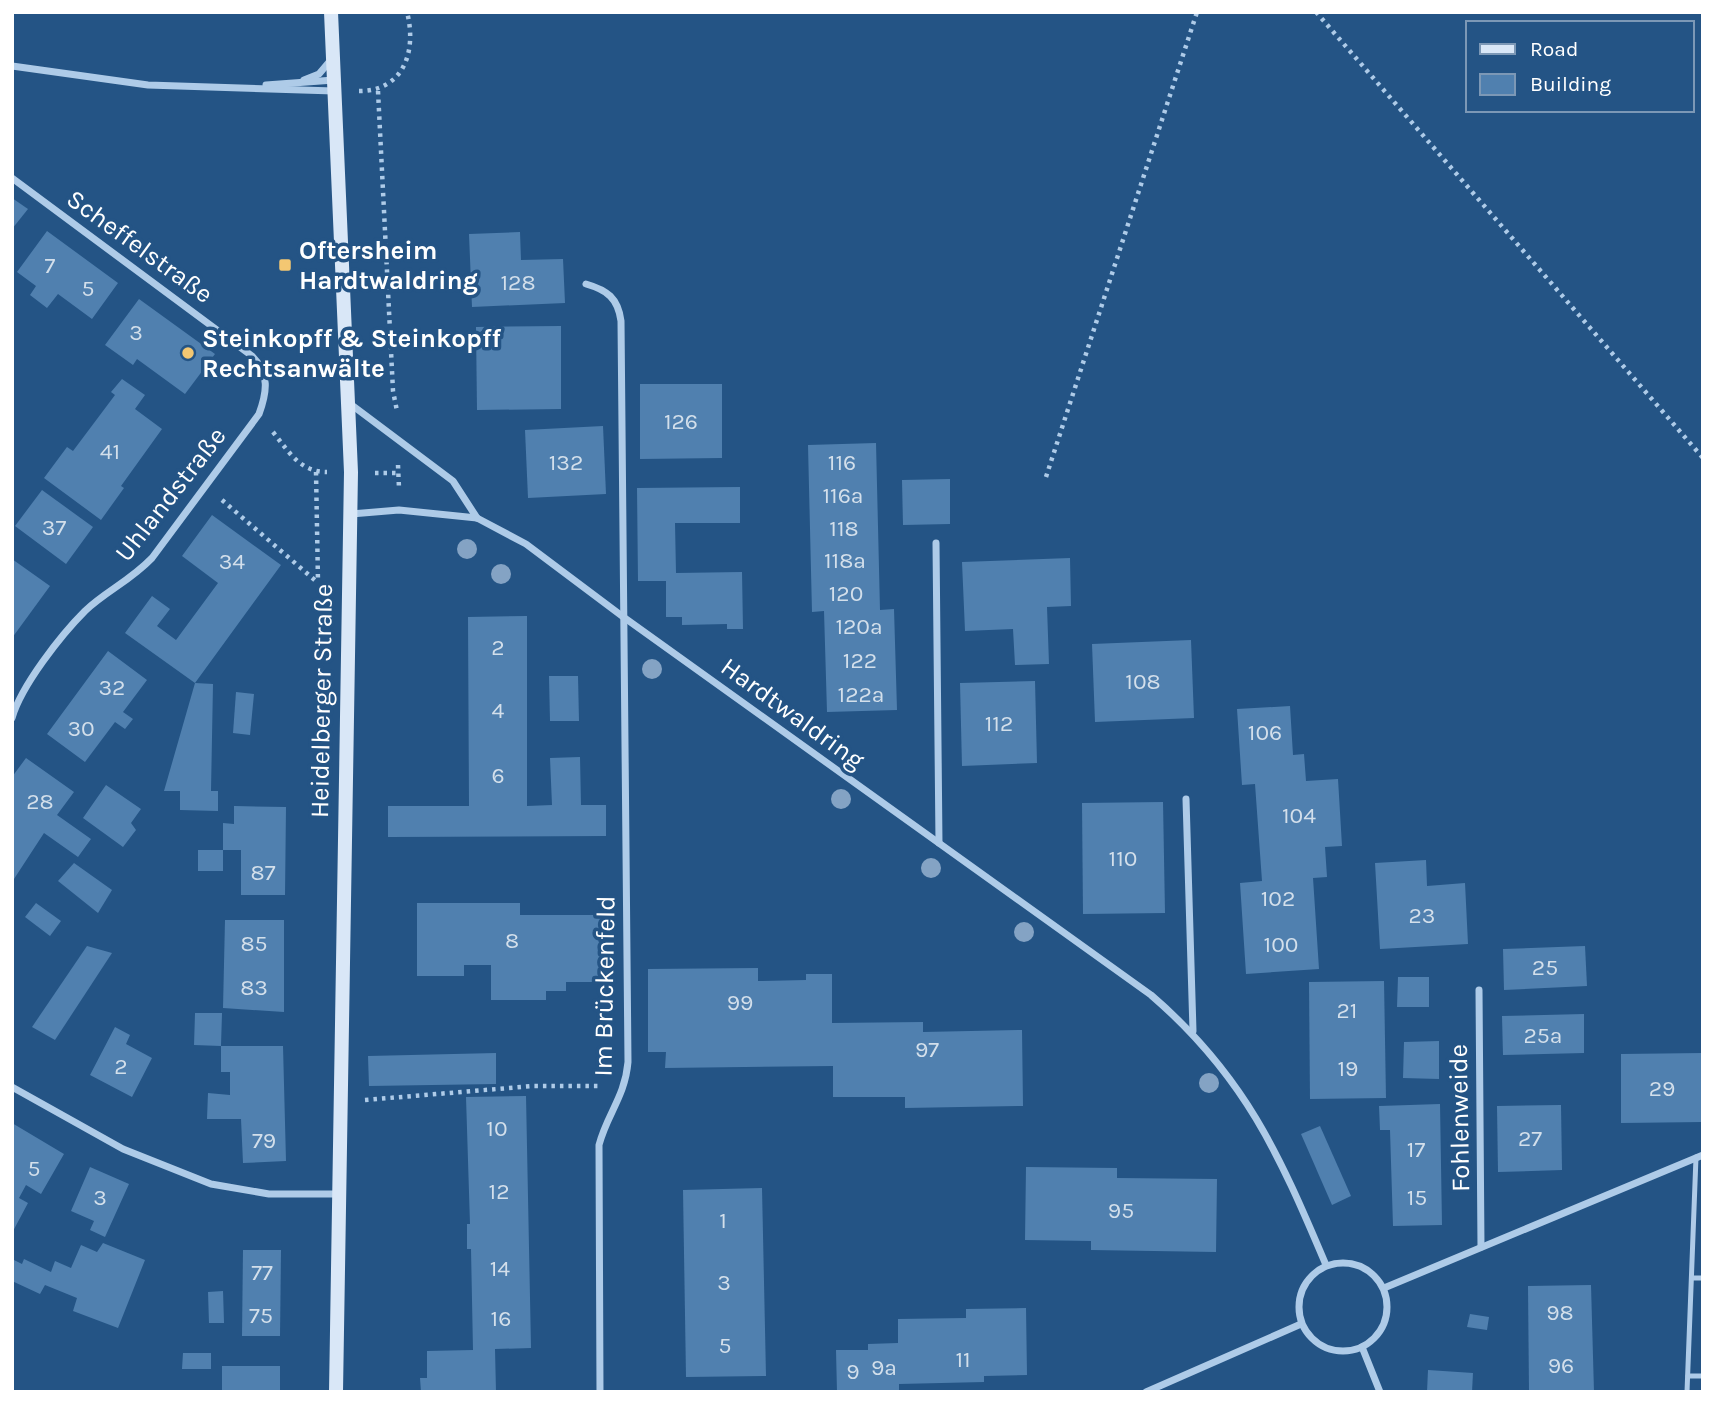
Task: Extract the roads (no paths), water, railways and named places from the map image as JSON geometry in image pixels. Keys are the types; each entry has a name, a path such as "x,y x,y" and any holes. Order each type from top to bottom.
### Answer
{"street":[{"name":"Heidelberger Straße","path":"331,12 351,472 336,1392"},
{"path":"292,83 319,74 332,57"},
{"path":"12,66 99,80 230,88 334,86"},
{"path":"230,88 292,83 334,86"},
{"name":"Scheffelstraße","path":"12,178 242,348"},
{"path":"586,284 601,288 613,297 619,308 621,321 622,616"},
{"name":"Uhlandstraße","path":"12,718 22,694 85,611 134,577 259,414 266,394 264,373 259,363 242,348"},
{"path":"349,402 453,481 477,518"},
{"name":"Hardtwaldring","path":"350,514 399,510 477,518 526,544 622,616 1124,974 1193,1031 1238,1087 1272,1143 1326,1265"},
{"path":"936,543 940,844"},
{"name":"Im Brückenfeld","path":"600,1392 598,1144 603,1128 626,1086 622,616"},
{"path":"1186,799 1193,1031"},
{"name":"Fohlenweide","path":"1479,990 1481,1247"},
{"path":"12,1087 123,1149 211,1184 268,1194 339,1194"},
{"path":"1384,1288 1700,1156"},
{"path":"1346,1262 1374,1275 1384,1288 1388,1309 1381,1330 1362,1347 1342,1351 1315,1342 1301,1324 1299,1298 1307,1279 1326,1265 1346,1262"},
{"path":"1146,1392 1301,1324"},
{"path":"1362,1347 1380,1392"}],"lane":[{"path":"1687,1392 1700,1156"},
{"path":"1692,1278 1703,1278"},
{"path":"1688,1376 1703,1376"}],"place":[{"name":"Oftersheim Hardtwaldring","path":"285,265"},
{"name":"Steinkopff & Steinkopff Rechtsanwälte","path":"188,353"}]}
